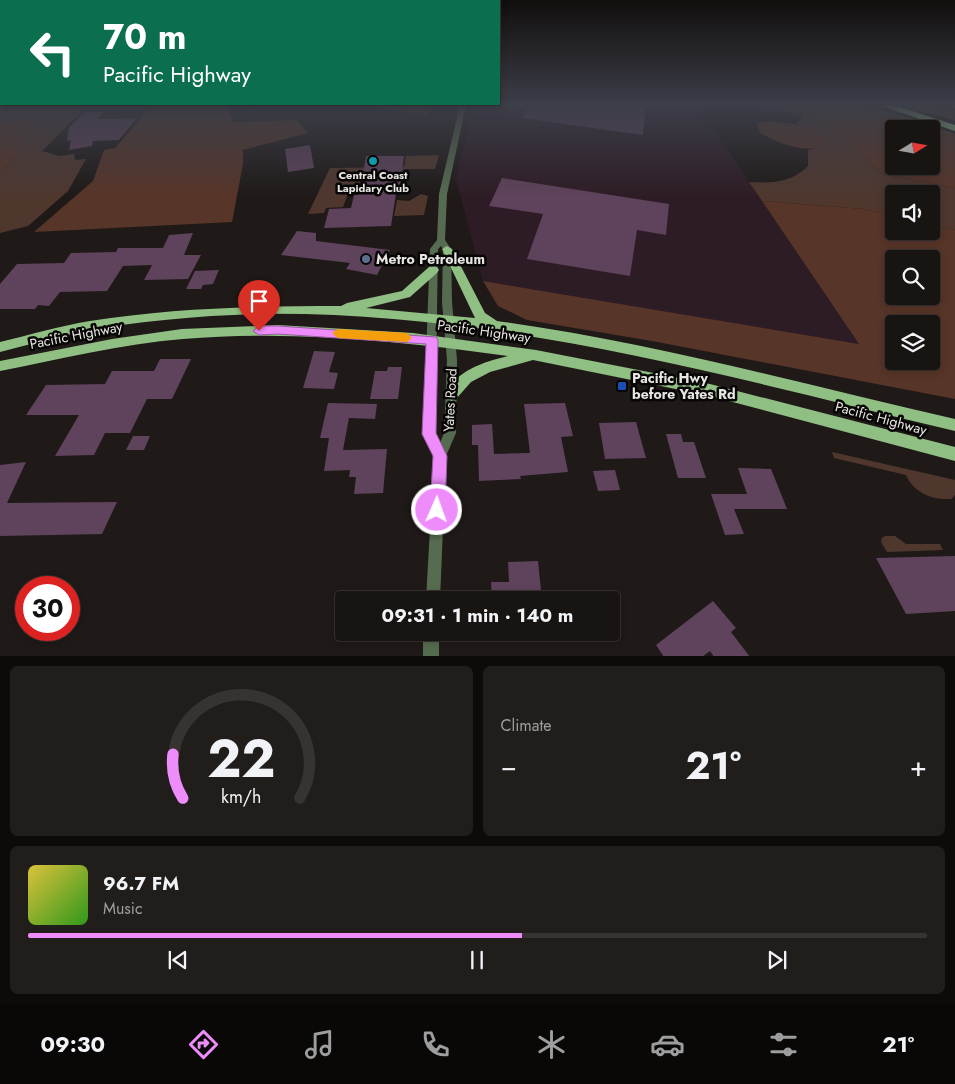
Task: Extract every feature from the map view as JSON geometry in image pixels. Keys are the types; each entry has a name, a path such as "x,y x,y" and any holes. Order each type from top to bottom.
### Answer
{"main road":[{"path":"444,245 480,316 496,326"},
{"path":"327,311 386,300 406,294 433,270"},
{"name":"Pacific Highway","path":"0,347 89,326 172,316 255,310 327,311 432,318 496,326 647,352 955,425"},
{"name":"Pacific Highway","path":"0,366 112,344 182,334 278,330 432,340 536,355 710,390 955,454"},
{"path":"451,395 458,384 473,373 493,364 536,355"}],"street":[{"path":"444,245 443,194 457,136"},
{"name":"Yates Road","path":"433,591 440,456 450,433 452,360 449,342 444,245 434,249 429,434 440,456"},
{"path":"431,656 432,641"}],"shaded area":[{"path":"0,136 23,136 17,154 0,175"},
{"path":"22,136 57,136 42,151 59,156 74,154 75,160 86,159 68,191 28,226 0,233 0,175 17,154"},
{"path":"126,136 298,136 243,150 243,164 232,222 34,232 93,181 104,150 115,148"},
{"path":"466,136 718,136 859,344 483,281 456,179"},
{"path":"765,136 825,136 826,142 822,147 813,148 797,148"},
{"path":"817,136 837,136 885,175 940,185 885,185 885,214 864,209 762,201 749,182 774,182 795,176 808,166 808,150 822,147"},
{"path":"837,136 885,136 885,174 883,174"},
{"path":"940,136 955,136 955,188 888,175 940,175"},
{"path":"439,155 435,169 404,169 403,174 382,174 380,177 360,178 359,189 386,188 384,194 348,194 343,207 326,208 324,213 308,214 330,168 404,167 406,156"},
{"path":"940,185 955,188 955,230 940,227"},
{"path":"421,194 428,196 424,215 394,216 397,200 409,201"},
{"path":"762,201 864,209 885,214 885,240 940,240 940,227 955,230 955,399 652,341 527,320 498,306 483,281 859,344"},
{"path":"832,452 955,480 955,495 951,499 931,497 919,491 906,475 834,458"},
{"path":"885,536 895,536 906,544 940,544 943,550 887,552 881,542"}],"building":[{"path":"68,136 123,136 119,140 93,141 92,146 69,150 71,140 67,141"},
{"path":"310,145 314,168 288,172 285,149"},
{"path":"366,156 404,156 400,187 397,187 391,226 324,228 329,209 351,208 354,195 359,195"},
{"path":"502,178 669,204 666,235 637,230 630,276 527,259 543,214 489,206"},
{"path":"297,231 316,233 316,241 390,250 377,275 346,269 350,263 281,255"},
{"path":"193,233 184,255 201,255 188,279 144,280 152,265 123,266 107,291 60,292 49,306 38,305 35,309 0,309 0,284 17,264 64,263 71,253 116,252 118,248 163,248 169,235"},
{"path":"219,270 213,284 203,285 201,289 186,289 195,271"},
{"path":"314,351 335,352 329,372 338,373 334,389 303,388"},
{"path":"160,359 191,359 172,399 147,399 130,433 105,433 94,455 55,456 79,415 26,415 46,385 105,384 112,371 154,371"},
{"path":"388,367 402,367 398,399 370,399 375,371 387,371"},
{"path":"328,403 377,404 375,419 349,418 343,450 387,449 383,493 354,494 356,477 349,477 350,470 324,471 329,438 320,438"},
{"path":"565,403 573,436 561,437 568,472 520,476 521,479 479,481 478,445 472,445 472,425 492,424 494,454 530,453 524,404"},
{"path":"636,422 646,458 605,459 599,423"},
{"path":"666,434 681,434 683,442 694,442 706,478 678,478"},
{"path":"133,436 150,436 144,450 126,450"},
{"path":"26,462 7,503 117,502 102,534 0,536 0,465"},
{"path":"738,468 771,469 787,509 734,509 744,534 725,535 711,494 747,494"},
{"path":"615,470 620,490 598,491 593,471"},
{"path":"955,556 955,611 906,614 876,558"},
{"path":"538,561 541,591 492,591 491,582 509,582 508,562"},
{"path":"713,601 736,628 731,632 749,656 713,656 710,651 703,656 663,656 656,645"}],"slow traffic":[{"path":"338,333 407,338"}],"place":[{"name":"Central Coast Lapidary Club","path":"373,161"},
{"name":"Metro Petroleum","path":"366,259"},
{"name":"Pacific Hwy before Yates Rd","path":"622,386"}],"route":[{"path":"259,331 278,330 432,340 429,434 440,456 437,510"}]}
